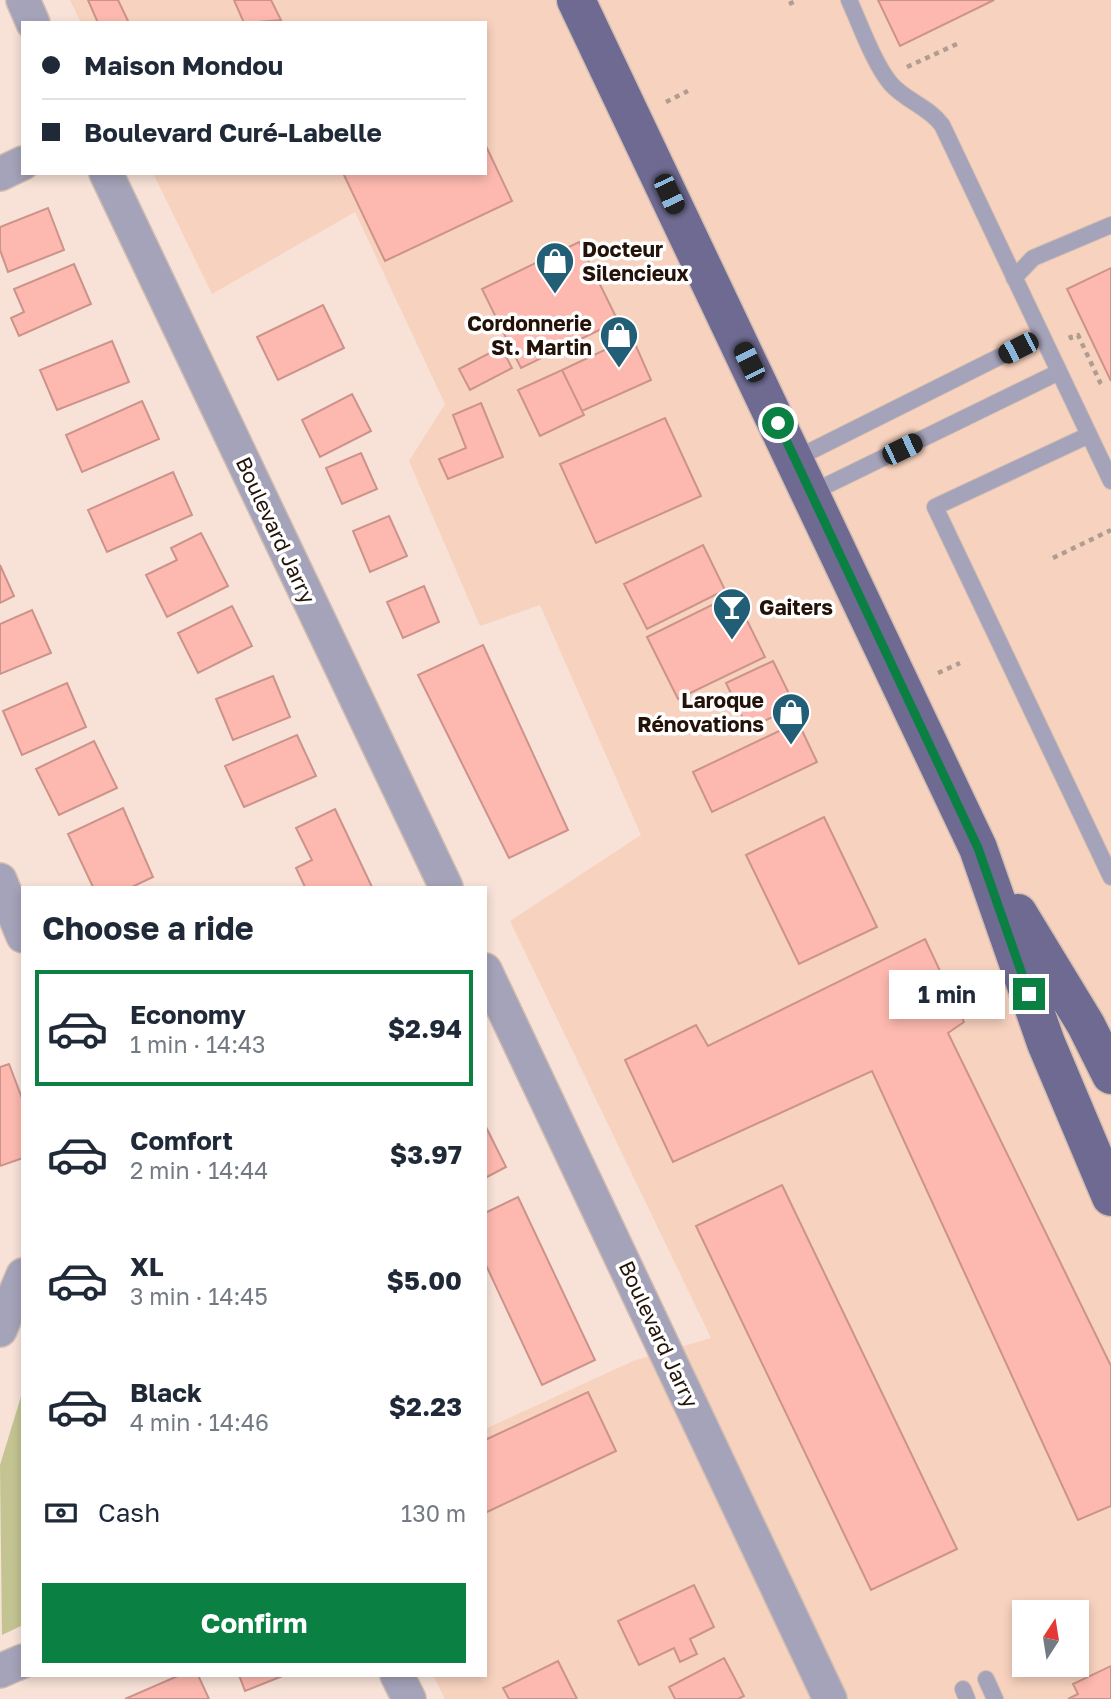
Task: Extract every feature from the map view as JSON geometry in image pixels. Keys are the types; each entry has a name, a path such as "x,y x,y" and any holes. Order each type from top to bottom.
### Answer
{"main road":[{"path":"576,0 978,848 1046,1043 1111,1197"},
{"path":"978,848 1086,1025 1111,1074"}],"street":[{"path":"23,0 32,21"},
{"path":"0,174 21,164"},
{"name":"Boulevard Jarry","path":"107,175 446,886"},
{"path":"0,880 21,931"},
{"name":"Boulevard Jarry","path":"487,974 830,1699"},
{"path":"0,1330 21,1280"},
{"path":"0,1671 21,1662"},
{"path":"398,1677 409,1699"}],"lane":[{"path":"849,0 888,79 906,96 931,112 942,125 1111,481"},
{"path":"1014,278 1033,258 1111,225"},
{"path":"795,459 1041,336"},
{"path":"811,493 1059,372"},
{"path":"1089,435 935,507 1111,877"},
{"path":"986,1679 995,1699"}],"path":[{"path":"789,4 798,0"},
{"path":"900,57 905,68 959,43"},
{"path":"666,102 688,91"},
{"path":"1065,325 1071,338 1078,335 1100,382 1094,385 1097,392"},
{"path":"1053,558 1111,530"},
{"path":"938,673 960,663"}],"shaded area":[{"path":"70,0 1111,0 1111,1699 445,1699 434,1677 487,1677 487,1428 633,1361 711,1338 510,921 641,835 540,605 480,626 409,461 445,404 355,212 212,294 154,175 487,175 487,21 80,21"}],"green space":[{"path":"21,1397 21,1626 2,1635 0,1465"}],"building":[{"path":"88,0 118,0 128,21 97,21"},
{"path":"234,0 271,0 281,20 269,21 243,21"},
{"path":"878,0 994,0 900,46"},
{"path":"487,148 512,201 385,261 344,175 487,175"},
{"path":"48,208 64,250 8,272 0,250 0,227"},
{"path":"579,242 618,321 521,368 482,289"},
{"path":"74,264 91,304 19,336 11,318 24,312 14,289"},
{"path":"1111,268 1111,381 1067,289"},
{"path":"323,305 344,348 278,380 257,337"},
{"path":"632,337 651,380 582,411 562,370"},
{"path":"112,341 129,382 57,410 40,370"},
{"path":"501,347 512,368 470,390 459,369"},
{"path":"562,370 584,415 540,436 518,390"},
{"path":"352,394 371,431 320,457 302,420"},
{"path":"142,401 159,439 82,472 66,435"},
{"path":"481,403 503,457 448,479 439,459 466,448 453,415"},
{"path":"665,418 701,496 596,543 560,464"},
{"path":"361,453 377,489 342,504 326,468"},
{"path":"173,472 192,515 107,552 88,510"},
{"path":"389,516 407,556 370,572 353,531"},
{"path":"201,533 228,586 167,617 146,575 177,560 171,548"},
{"path":"703,545 725,590 647,629 624,584"},
{"path":"0,565 14,596 0,603"},
{"path":"424,586 439,622 403,638 387,602"},
{"path":"734,594 765,657 678,699 647,637"},
{"path":"232,606 252,646 198,673 178,633"},
{"path":"32,610 51,653 0,674 0,624"},
{"path":"483,645 568,830 509,858 418,675"},
{"path":"773,661 795,706 748,729 726,683"},
{"path":"273,676 290,717 233,740 216,699"},
{"path":"67,683 86,727 22,755 3,711"},
{"path":"798,722 817,762 712,812 693,772"},
{"path":"297,735 316,776 244,807 225,766"},
{"path":"94,741 117,788 59,815 36,769"},
{"path":"123,808 153,877 134,886 93,886 68,834"},
{"path":"335,809 372,886 305,886 296,868 312,860 296,828"},
{"path":"824,817 877,927 799,964 746,855"},
{"path":"925,939 964,1022 948,1033 1111,1366 1111,1506 1078,1520 872,1071 673,1162 625,1060 696,1025 708,1046"},
{"path":"9,1064 21,1096 21,1159 0,1166 0,1067"},
{"path":"487,1129 506,1167 487,1177"},
{"path":"782,1185 957,1549 871,1590 696,1226"},
{"path":"518,1197 595,1360 542,1385 487,1267 487,1212"},
{"path":"588,1392 616,1451 487,1512 487,1439"},
{"path":"694,1585 714,1627 690,1639 697,1654 680,1662 674,1648 639,1665 618,1621"},
{"path":"724,1658 744,1696 738,1699 675,1699 669,1687"},
{"path":"558,1661 577,1699 509,1699 503,1688"},
{"path":"1111,1666 1111,1699 1068,1699 1078,1694 1073,1684"},
{"path":"175,1677 199,1677 209,1699 125,1699"},
{"path":"240,1677 280,1677 245,1691"}],"place":[{"name":"Docteur Silencieux","path":"555,295"},
{"name":"Cordonnerie St. Martin","path":"619,369"},
{"name":"Gaiters","path":"732,641"},
{"name":"Laroque Rénovations","path":"791,746"}],"route":[{"path":"778,423 978,848 1029,994"}]}
